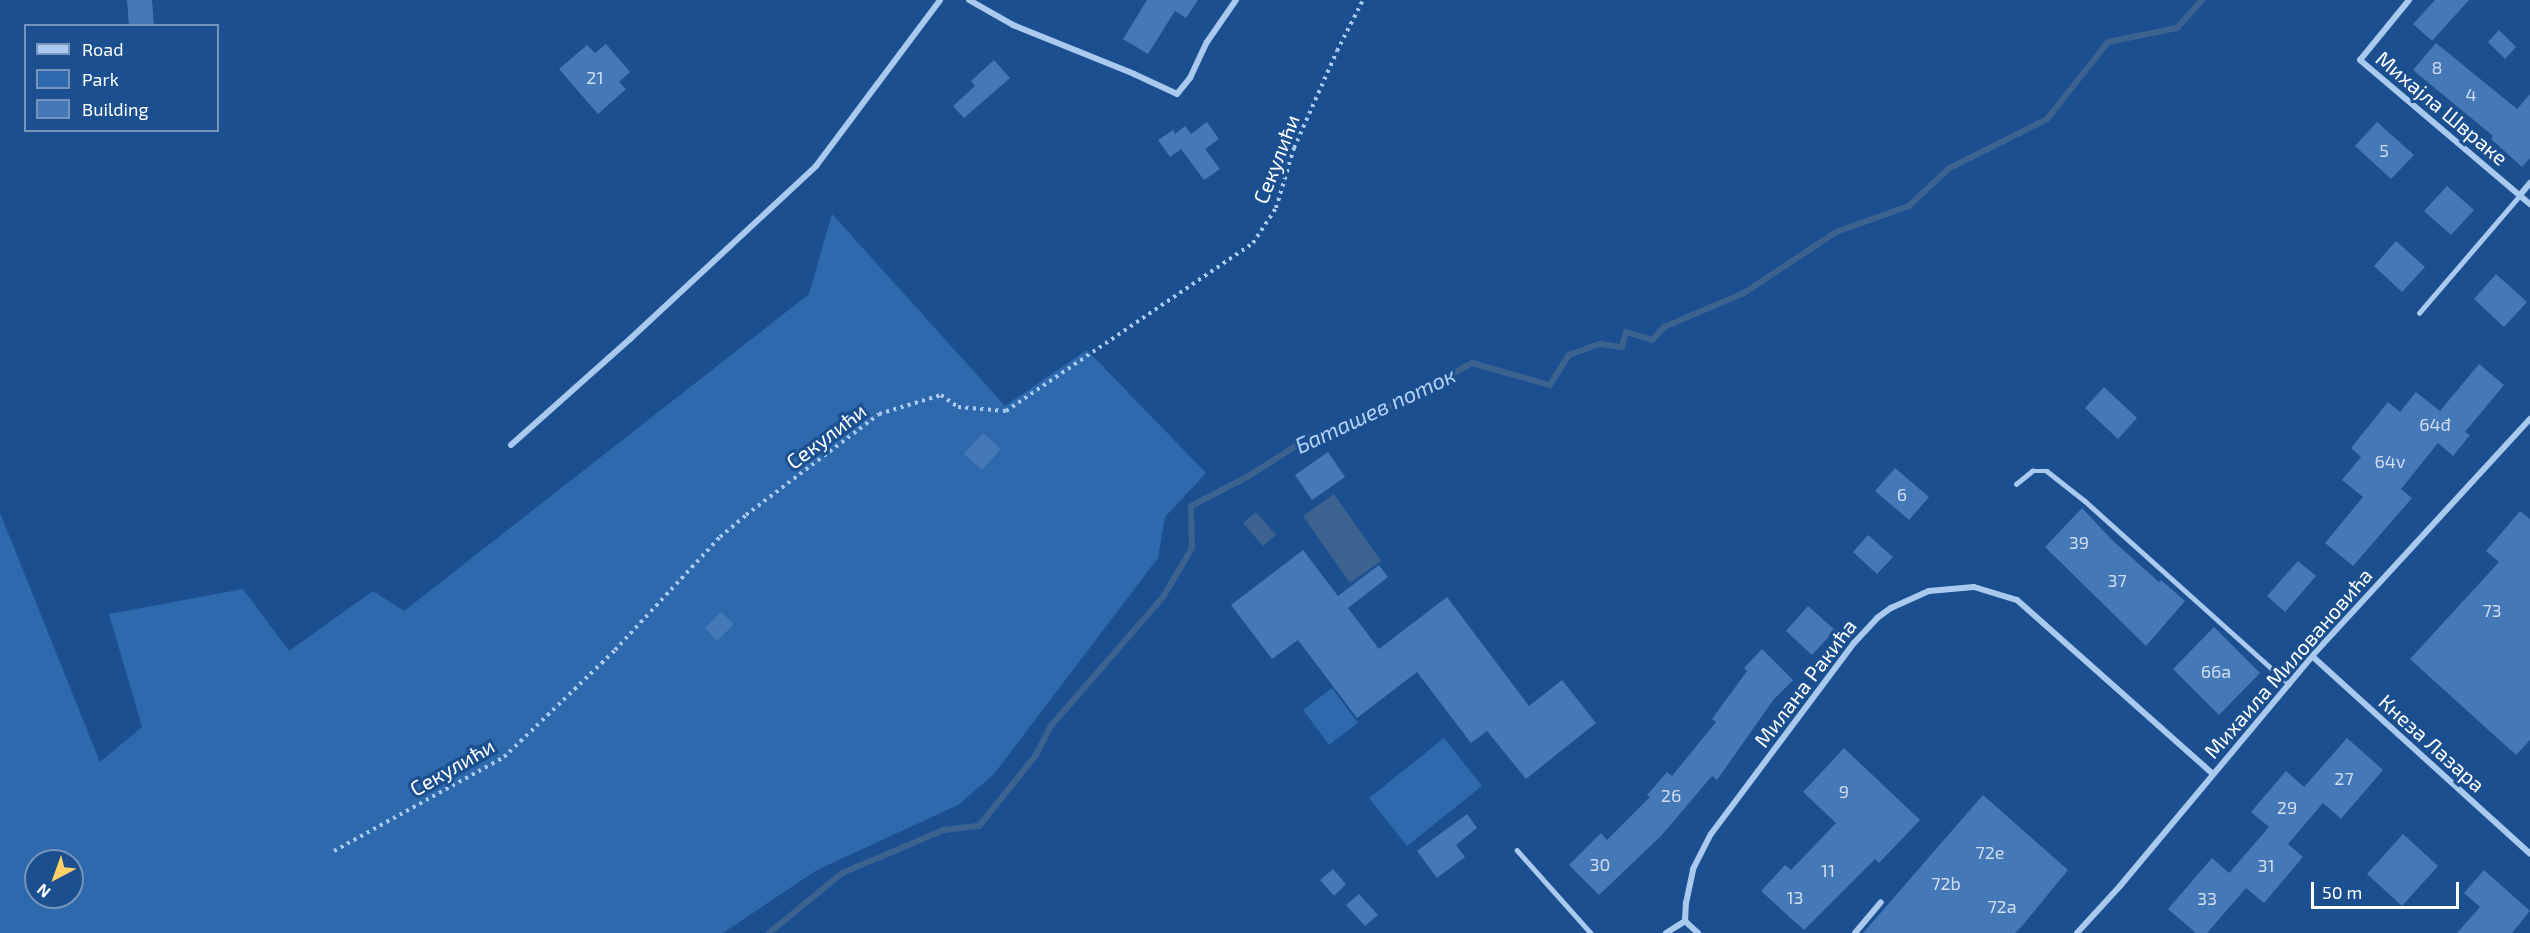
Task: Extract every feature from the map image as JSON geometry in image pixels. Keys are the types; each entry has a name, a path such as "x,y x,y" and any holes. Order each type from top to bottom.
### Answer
{"street":[{"path":"510,445 639,331 816,165 940,0"},
{"path":"969,0 1013,25 1177,94 1190,78 1207,42 1236,0"},
{"name":"Михајла Швраке","path":"2409,0 2360,60 2530,204"},
{"path":"2520,195 2530,183"},
{"name":"Михаила Миловановића","path":"2077,933 2312,657 2530,418"},
{"name":"Милана Ракића","path":"1685,921 1693,869 1711,834 1865,630 1891,608 1929,591 1974,588 2017,600 2213,774"},
{"name":"Кнеза Лазара","path":"2312,657 2530,854"},
{"path":"1855,933 1881,902"},
{"path":"1666,933 1685,921 1698,933"}],"lane":[{"path":"2419,313 2520,195"},
{"path":"2016,484 2027,473 2042,470 2085,501 2289,684"},
{"path":"1517,850 1591,933"}],"path":[{"name":"Секулићи","path":"334,851 504,757 615,650 720,537 879,414 941,395 958,407 1006,411 1253,243 1276,208 1294,148 1336,51 1363,0"}],"green space":[{"path":"832,214 1005,406 1087,350 1206,473 1165,517 1158,558 994,774 958,805 817,870 723,933 0,933 0,513 100,762 142,727 109,614 243,589 289,651 373,591 404,611 809,294"},
{"path":"1332,688 1358,723 1329,745 1303,710"},
{"path":"1444,738 1482,786 1407,846 1369,798"}],"shaded area":[{"path":"1334,494 1381,561 1350,583 1303,516"},
{"path":"1256,512 1276,535 1263,546 1243,523"}],"building":[{"path":"127,0 152,0 154,24 129,24"},
{"path":"1147,0 1198,0 1186,18 1175,11 1148,54 1123,39"},
{"path":"2435,0 2469,0 2432,41 2413,24"},
{"path":"2499,30 2516,47 2505,59 2488,42"},
{"path":"2436,43 2517,109 2530,94 2530,158 2522,167 2491,139 2493,136 2413,70"},
{"path":"606,44 630,72 619,82 626,89 598,114 559,69 587,45 595,53"},
{"path":"994,60 1010,78 964,118 953,106 975,86 971,81"},
{"path":"1207,122 1219,139 1205,149 1220,169 1204,180 1181,149 1170,157 1158,140 1173,130 1175,134 1185,126 1191,134"},
{"path":"2377,122 2414,155 2391,179 2355,146"},
{"path":"2447,186 2474,210 2451,235 2424,211"},
{"path":"2396,241 2425,267 2402,292 2374,266"},
{"path":"2496,274 2527,302 2504,327 2474,299"},
{"path":"2479,364 2504,385 2465,432 2470,435 2453,456 2438,443 2401,489 2412,498 2353,566 2325,543 2363,497 2342,480 2361,457 2351,448 2388,402 2400,412 2416,392 2440,411"},
{"path":"2104,387 2137,418 2118,439 2085,408"},
{"path":"983,433 1001,449 982,470 964,454"},
{"path":"1328,452 1345,477 1312,500 1295,475"},
{"path":"1895,468 1929,497 1909,520 1875,491"},
{"path":"2082,508 2112,540 2159,582 2161,580 2185,601 2146,646 2045,547"},
{"path":"2520,511 2530,519 2530,740 2516,755 2410,659 2499,562 2486,551"},
{"path":"1868,535 1893,557 1877,574 1853,552"},
{"path":"1303,550 1338,596 1379,565 1388,577 1348,608 1379,649 1447,597 1529,706 1562,680 1596,723 1526,779 1487,731 1471,743 1417,672 1357,718 1298,640 1272,659 1231,605"},
{"path":"2298,561 2316,576 2285,612 2267,596"},
{"path":"1808,606 1835,630 1812,655 1786,631"},
{"path":"721,612 734,624 717,641 705,628"},
{"path":"2214,627 2260,673 2219,715 2173,669"},
{"path":"1762,649 1793,680 1774,699 1717,780 1712,776 1661,836 1599,895 1569,865 1601,833 1607,840 1650,797 1647,795 1667,772 1672,776 1716,722 1712,719 1747,671 1744,668"},
{"path":"2347,738 2383,770 2341,819 2323,803 2288,844 2303,857 2264,903 2246,888 2207,933 2196,933 2168,909 2212,858 2229,873 2269,827 2251,812 2286,771 2304,787"},
{"path":"1844,748 1920,820 1879,863 1875,859 1804,930 1761,891 1785,865 1791,870 1836,823 1803,792"},
{"path":"1983,795 2068,870 2023,925 2015,933 1863,933"},
{"path":"1467,814 1477,828 1456,845 1465,857 1437,878 1417,851"},
{"path":"2403,834 2438,866 2402,906 2367,874"},
{"path":"1333,869 1346,884 1334,896 1320,880"},
{"path":"2484,870 2530,911 2512,933 2457,933 2480,907 2464,893"},
{"path":"1359,894 1378,915 1365,926 1346,905"}],"waterway":[{"name":"Баташев поток","path":"769,933 842,873 944,830 979,826 1036,755 1050,727 1163,597 1192,548 1191,506 1247,477 1310,437 1398,403 1472,363 1550,385 1569,355 1600,344 1622,347 1626,332 1652,340 1664,327 1744,293 1836,232 1909,206 1948,169 2047,119 2108,42 2177,28 2202,0"}]}
